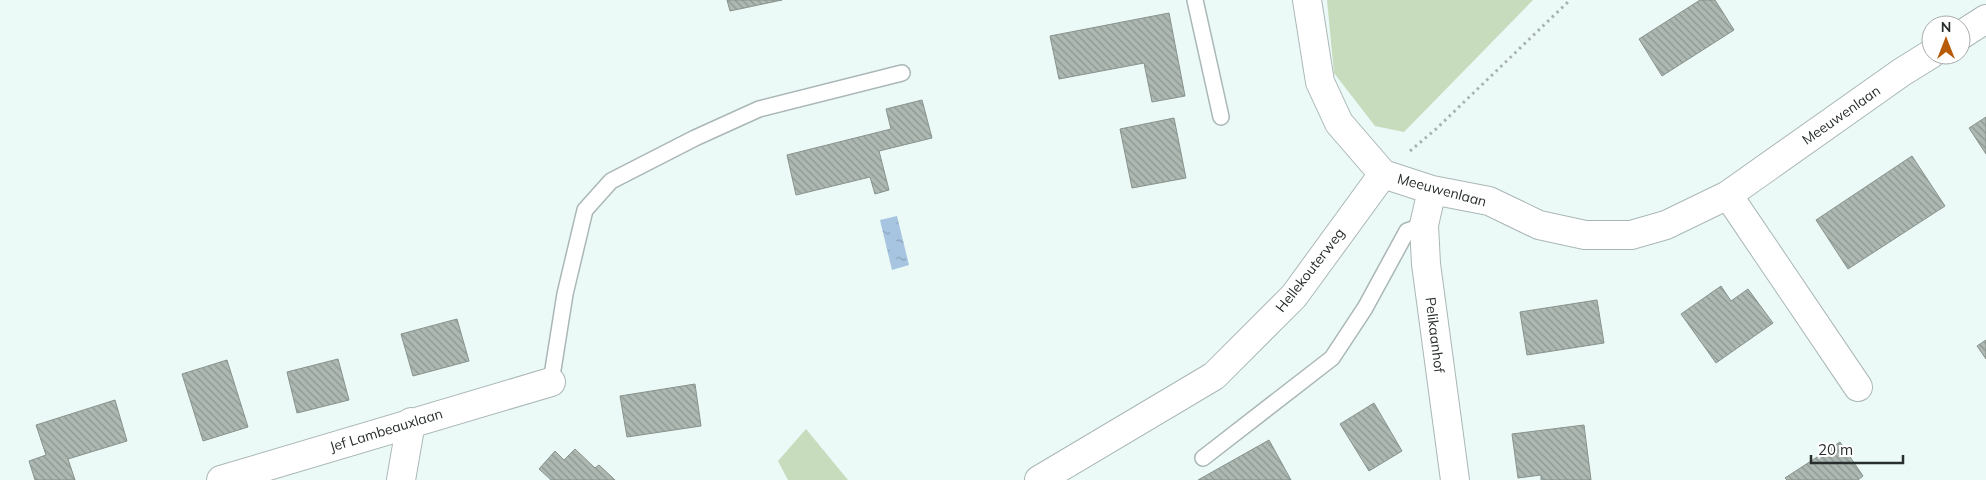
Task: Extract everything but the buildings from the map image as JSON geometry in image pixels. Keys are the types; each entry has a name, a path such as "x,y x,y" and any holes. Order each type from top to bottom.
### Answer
{"street":[{"path":"1307,0 1320,82 1339,123 1383,174"},
{"path":"1971,29 1986,19"},
{"name":"Meeuwenlaan","path":"1383,174 1432,190 1489,201 1539,225 1585,235 1630,235 1666,225 1728,195 1921,60"},
{"name":"Hellekouterweg","path":"1039,480 1214,376 1294,296 1383,174"},
{"name":"Pelikaanhof","path":"1432,190 1424,225 1426,264 1455,480"},
{"path":"1728,195 1858,387"},
{"name":"Jef Lambeauxlaan","path":"221,480 551,382"},
{"path":"401,480 412,422"}],"lane":[{"path":"1195,0 1221,117"},
{"path":"551,382 565,294 585,210 611,181 695,138 759,109 902,73"},
{"path":"1203,458 1332,358 1365,308 1408,231 1424,225"}],"path":[{"path":"1383,174 1436,129 1570,0"}],"green space":[{"path":"1327,0 1533,0 1404,132 1375,126 1334,73"},
{"path":"806,429 848,480 788,480 778,461"}],"water":[{"path":"897,216 909,265 892,270 880,220"}]}
